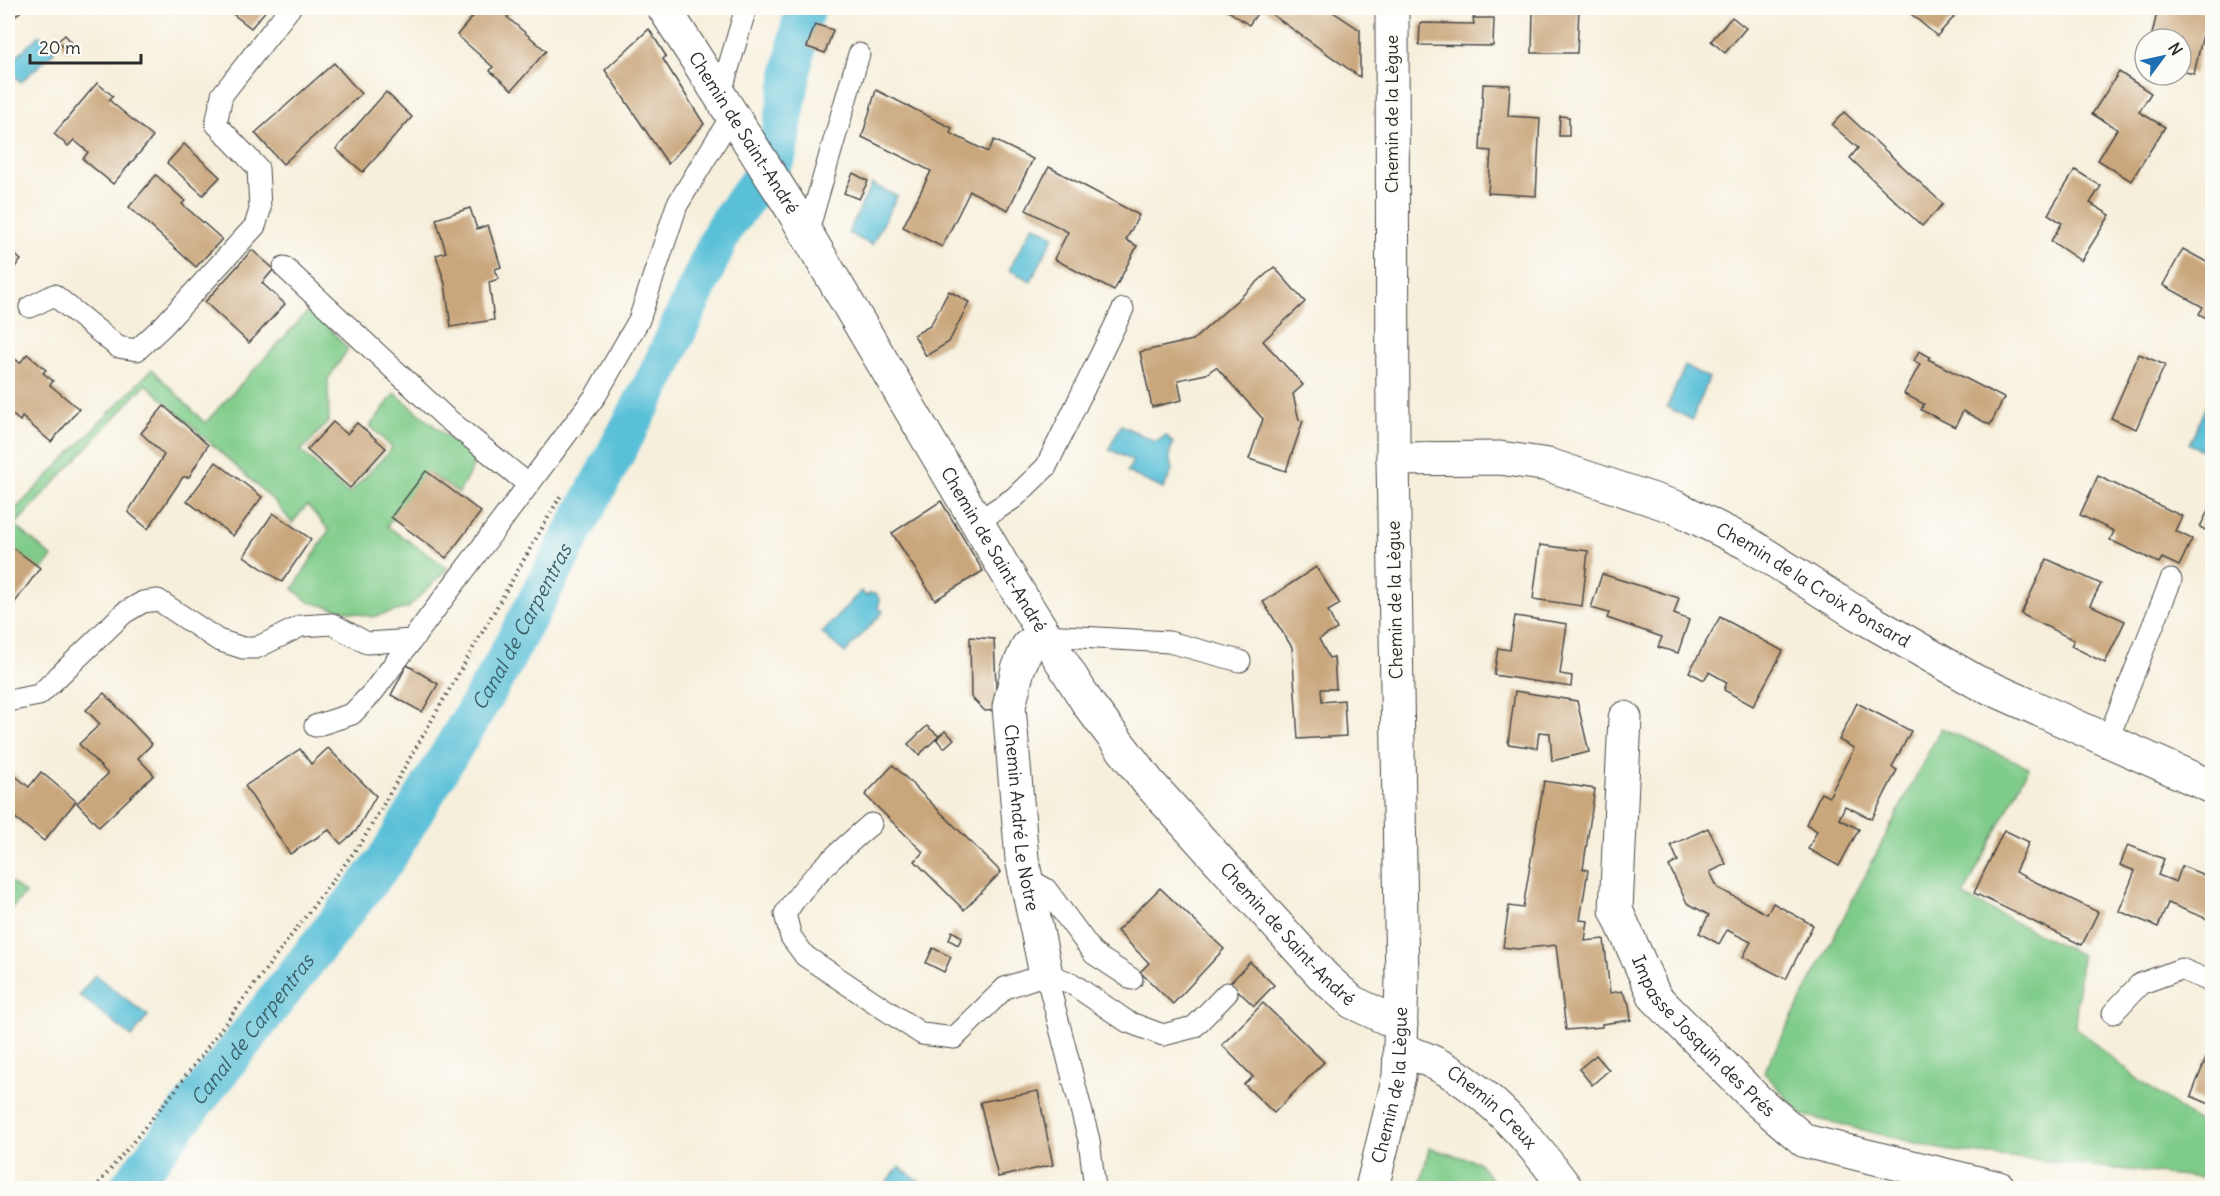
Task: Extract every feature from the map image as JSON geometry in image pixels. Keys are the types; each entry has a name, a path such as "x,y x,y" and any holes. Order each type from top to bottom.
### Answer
{"street":[{"name":"Chemin de Saint-André","path":"664,8 800,222 1044,635 1089,705 1148,782 1324,977 1352,1002 1401,1038"},
{"name":"Chemin de la Lègue","path":"1372,1188 1399,1076 1401,1038 1393,459 1392,8"},
{"name":"Chemin de la Croix Ponsard","path":"1393,459 1500,458 1549,465 1675,507 1747,543 1858,614 1976,681 2212,787"},
{"name":"Chemin André Le Notre","path":"1044,635 1028,646 1018,669 1010,707 1025,877 1046,974"},
{"name":"Impasse Josquin des Prés","path":"1625,718 1616,909 1655,997 1758,1101 1805,1141 2000,1188"},
{"name":"Chemin Creux","path":"1401,1038 1422,1056 1454,1073 1497,1109 1542,1156 1566,1188"}],"lane":[{"path":"30,307 54,295 118,347 137,350 163,326 255,226 260,210 258,168 216,124 222,95 290,8"},
{"path":"315,726 352,714 373,692 596,395 639,320 677,205 732,116 746,8"},
{"path":"800,222 859,54"},
{"path":"284,267 445,417 528,484"},
{"path":"977,522 1014,498 1046,467 1123,309"},
{"path":"2107,741 2171,580"},
{"path":"8,701 39,695 124,613 142,602 158,600 218,640 243,648 256,648 301,626 332,624 367,643 412,640"},
{"path":"1044,635 1169,642 1240,661"},
{"path":"871,824 824,865 798,893 785,914 791,937 805,956 922,1034 954,1038 1005,988 1046,974 1071,983 1128,1022 1163,1035 1194,1027 1227,993"},
{"path":"1025,877 1046,889 1094,954 1132,979"},
{"path":"2114,1013 2140,984 2181,969 2212,982"},
{"path":"1046,974 1089,1140 1095,1188"}],"path":[{"path":"95,1188 173,1093 363,840 567,485"}],"green space":[{"path":"311,308 348,349 328,379 329,421 301,451 349,494 392,448 370,426 395,393 476,461 459,493 429,473 387,526 448,568 408,608 372,617 309,602 293,589 329,530 307,505 292,523 275,502 146,384 15,525 52,557 42,570 8,545 8,517 152,369 205,423"},
{"path":"1941,728 2029,767 1963,896 2081,955 2075,1027 2140,1081 2212,1132 2212,1179 1944,1150 1802,1115 1764,1072"},
{"path":"8,880 25,893 8,913"},
{"path":"1429,1148 1478,1162 1498,1188 1420,1188"}],"water":[{"path":"38,36 52,39 54,52 21,82 8,69 8,64"},
{"path":"872,184 897,196 872,245 848,233"},
{"path":"1033,225 1054,236 1031,281 1009,270"},
{"path":"1685,366 1709,378 1692,420 1667,407"},
{"path":"2210,397 2212,443 2208,453 2189,444"},
{"path":"1121,425 1156,442 1166,435 1173,443 1169,455 1172,471 1163,489 1127,472 1133,461 1109,449"},
{"path":"861,591 866,596 871,593 877,595 880,601 878,607 883,612 845,653 822,633"},
{"path":"95,975 148,1016 132,1037 79,995"},
{"path":"899,1167 928,1188 882,1188"}],"building":[{"path":"8,8 22,10 8,23"},
{"path":"225,8 268,8 251,28"},
{"path":"480,8 514,9 507,17 546,51 512,90 490,71 493,67 457,35"},
{"path":"1224,8 1261,8 1249,25"},
{"path":"1263,8 1327,8 1360,30 1360,77"},
{"path":"1533,8 1579,8 1577,53 1532,53"},
{"path":"1904,8 1946,8 1944,9 1954,17 1937,36"},
{"path":"2158,8 2189,8 2208,12 2194,74 2193,27 2154,27"},
{"path":"1732,17 1746,28 1725,53 1711,41"},
{"path":"1473,18 1494,18 1493,46 1419,45 1420,23 1474,24"},
{"path":"815,24 833,30 825,53 807,47"},
{"path":"649,29 666,56 663,59 704,124 668,164 605,70"},
{"path":"65,35 74,45 67,52 58,41"},
{"path":"334,63 361,94 283,164 255,133"},
{"path":"2119,72 2133,81 2133,87 2142,87 2151,93 2139,112 2165,127 2131,181 2098,160 2117,129 2092,114"},
{"path":"97,83 113,96 109,100 153,137 113,184 83,159 88,152 74,140 68,146 54,134"},
{"path":"1483,84 1510,85 1508,116 1540,118 1536,196 1488,193 1491,151 1480,150"},
{"path":"876,90 952,128 950,133 988,152 994,140 1033,159 1008,210 970,191 942,247 903,227 931,171 862,137"},
{"path":"386,92 412,117 363,172 336,149"},
{"path":"1844,112 1943,204 1922,226 1850,158 1858,148 1832,125"},
{"path":"1560,116 1569,117 1569,136 1559,136"},
{"path":"184,144 220,177 203,195 167,163"},
{"path":"1049,167 1139,215 1126,240 1137,246 1114,291 1054,259 1068,232 1026,210"},
{"path":"2075,170 2101,186 2090,203 2110,215 2081,261 2051,241 2062,223 2048,214"},
{"path":"853,173 868,181 859,199 844,193"},
{"path":"156,175 185,201 182,204 222,239 196,267 129,207"},
{"path":"470,208 477,229 488,225 501,267 495,269 499,279 489,282 494,320 451,327 445,284 436,255 446,252 436,219"},
{"path":"8,248 21,260 8,275"},
{"path":"2183,249 2212,265 2212,321 2199,314 2203,307 2163,285"},
{"path":"252,250 274,269 262,283 285,304 249,343 205,302"},
{"path":"1274,267 1305,302 1263,341 1303,385 1293,394 1299,420 1303,421 1286,471 1249,459 1263,419 1216,367 1206,374 1178,380 1182,400 1152,407 1140,352 1193,340"},
{"path":"949,291 969,302 949,342 926,356 914,335 930,326"},
{"path":"1919,351 1930,357 1928,359 2004,398 1990,425 1963,411 1955,427 1921,410 1924,404 1904,394 1920,364 1914,361"},
{"path":"8,353 20,363 27,354 46,370 43,373 53,381 50,385 79,409 51,442 22,417 20,421 8,411"},
{"path":"2139,354 2165,365 2136,429 2111,418"},
{"path":"164,406 208,445 189,477 183,477 148,529 128,512 164,455 141,433"},
{"path":"333,422 347,434 357,423 386,448 350,488 307,450"},
{"path":"216,462 262,497 233,536 187,501"},
{"path":"426,471 481,512 446,558 391,517"},
{"path":"2098,476 2182,516 2175,531 2192,539 2179,566 2162,558 2159,563 2110,540 2114,531 2080,515"},
{"path":"941,501 983,571 935,600 892,533"},
{"path":"2212,503 2212,534 2200,527"},
{"path":"273,513 311,539 282,582 244,556"},
{"path":"8,544 40,568 8,612"},
{"path":"1540,545 1588,551 1582,606 1533,599"},
{"path":"2047,559 2101,584 2090,605 2125,621 2105,663 2071,646 2074,640 2021,614"},
{"path":"1316,567 1340,604 1328,611 1337,629 1319,639 1329,658 1334,657 1336,689 1321,689 1322,702 1344,700 1346,736 1298,739 1292,647 1263,602"},
{"path":"1602,574 1679,598 1674,614 1689,620 1678,653 1658,647 1662,637 1607,618 1609,613 1591,608"},
{"path":"1515,616 1567,624 1560,674 1572,676 1571,687 1494,675 1498,648 1510,650"},
{"path":"1720,617 1783,651 1753,706 1724,690 1727,682 1709,672 1704,680 1689,672"},
{"path":"970,637 994,639 997,710 985,711 971,697"},
{"path":"407,665 438,684 422,712 391,695"},
{"path":"1515,691 1577,701 1589,752 1552,761 1550,733 1539,732 1537,748 1508,744"},
{"path":"104,693 152,744 138,758 154,775 99,827 77,803 108,774 79,744 100,724 86,710"},
{"path":"1857,703 1911,731 1892,767 1897,770 1872,819 1845,806 1839,819 1859,829 1839,866 1808,849 1817,831 1806,824 1821,793 1829,797 1854,748 1839,740"},
{"path":"927,726 939,736 919,755 908,744"},
{"path":"945,731 954,739 944,748 937,740"},
{"path":"328,748 376,796 356,831 341,844 329,830 290,854 245,786 300,749 311,764"},
{"path":"893,765 1001,872 964,910 915,861 923,852 865,795"},
{"path":"8,770 29,787 41,772 76,801 44,841 14,817 8,824"},
{"path":"1544,781 1595,789 1583,869 1588,870 1580,920 1588,921 1585,941 1604,939 1610,993 1622,991 1629,1004 1631,1020 1602,1024 1602,1027 1566,1030 1556,945 1517,949 1503,947 1509,906 1523,908"},
{"path":"1708,828 1726,864 1710,872 1718,888 1767,914 1773,903 1813,925 1786,979 1743,957 1751,942 1727,930 1719,944 1699,933 1709,915 1687,903 1669,866 1678,861 1671,845"},
{"path":"2004,830 2029,842 2015,872 2098,912 2082,945 1974,893"},
{"path":"2128,845 2164,859 2158,875 2176,882 2182,866 2212,878 2212,921 2168,903 2158,927 2119,911 2135,871 2120,865"},
{"path":"1160,888 1224,949 1173,1004 1140,972 1149,963 1117,931"},
{"path":"952,931 962,937 958,945 949,940"},
{"path":"933,948 951,957 944,972 926,963"},
{"path":"1250,962 1274,985 1254,1006 1230,983"},
{"path":"1263,1003 1324,1062 1274,1113 1244,1084 1253,1077 1222,1045"},
{"path":"1596,1055 1609,1070 1592,1085 1579,1069"},
{"path":"2206,1058 2212,1061 2212,1105 2191,1096"},
{"path":"1038,1091 1053,1165 998,1177 980,1102"}],"waterway":[{"name":"Canal de Carpentras","path":"128,1188 385,861 498,673 658,374 724,228 777,156 801,22 806,8"}]}
